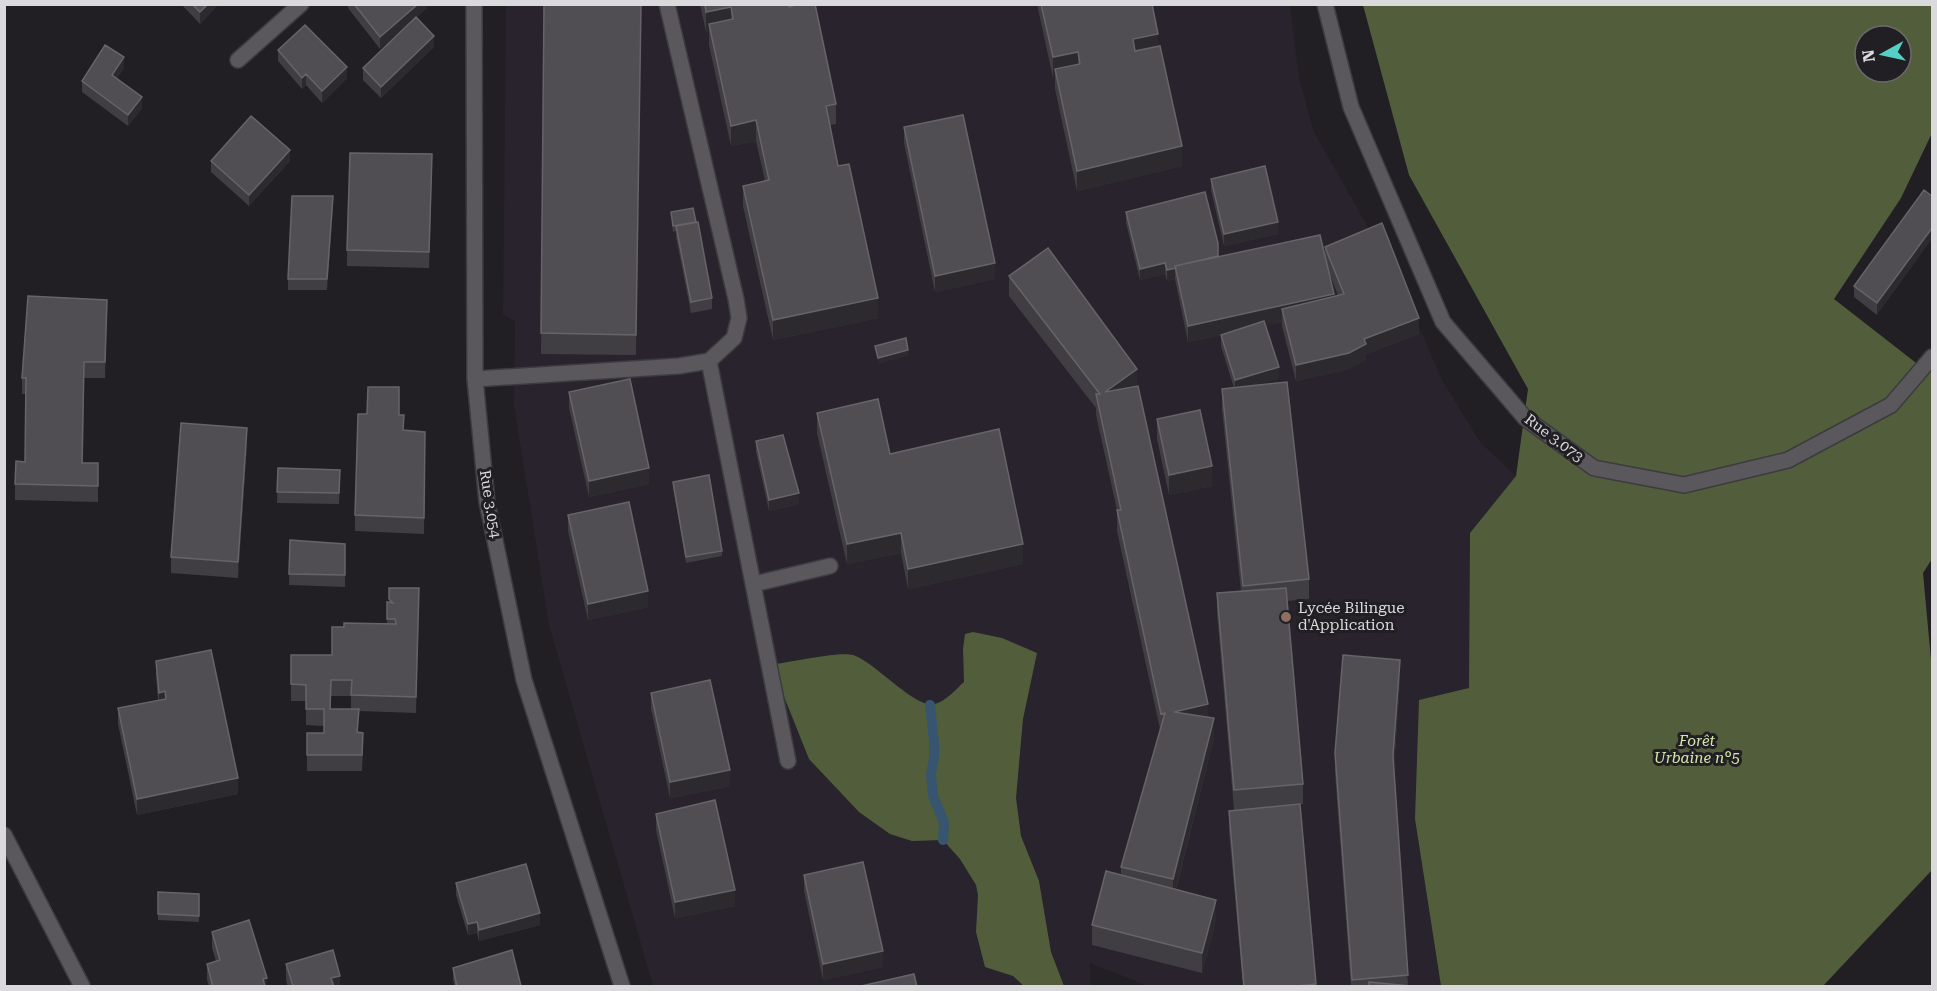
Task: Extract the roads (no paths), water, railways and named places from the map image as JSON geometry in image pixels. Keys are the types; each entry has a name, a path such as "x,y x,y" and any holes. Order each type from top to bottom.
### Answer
{"street":[{"path":"238,60 301,4"},
{"name":"Rue 3.054","path":"474,4 475,379 487,502 524,680 622,987"},
{"path":"475,379 679,366 709,361 734,338 739,318 736,299 667,4"},
{"name":"Rue 3.073","path":"1325,4 1351,107 1443,322 1525,418 1594,468 1684,485 1788,460 1891,405 1932,357"},
{"path":"709,361 788,761"},
{"path":"754,584 830,566"},
{"path":"4,835 82,987"}],"waterway":[{"path":"930,705 934,742 931,775 933,796 944,822 943,840"}],"place":[{"name":"Lycée Bilingue d'Application","path":"1286,617"}],"park label":[{"name":"Forêt Urbaine n°5","path":"1697,750"}]}
